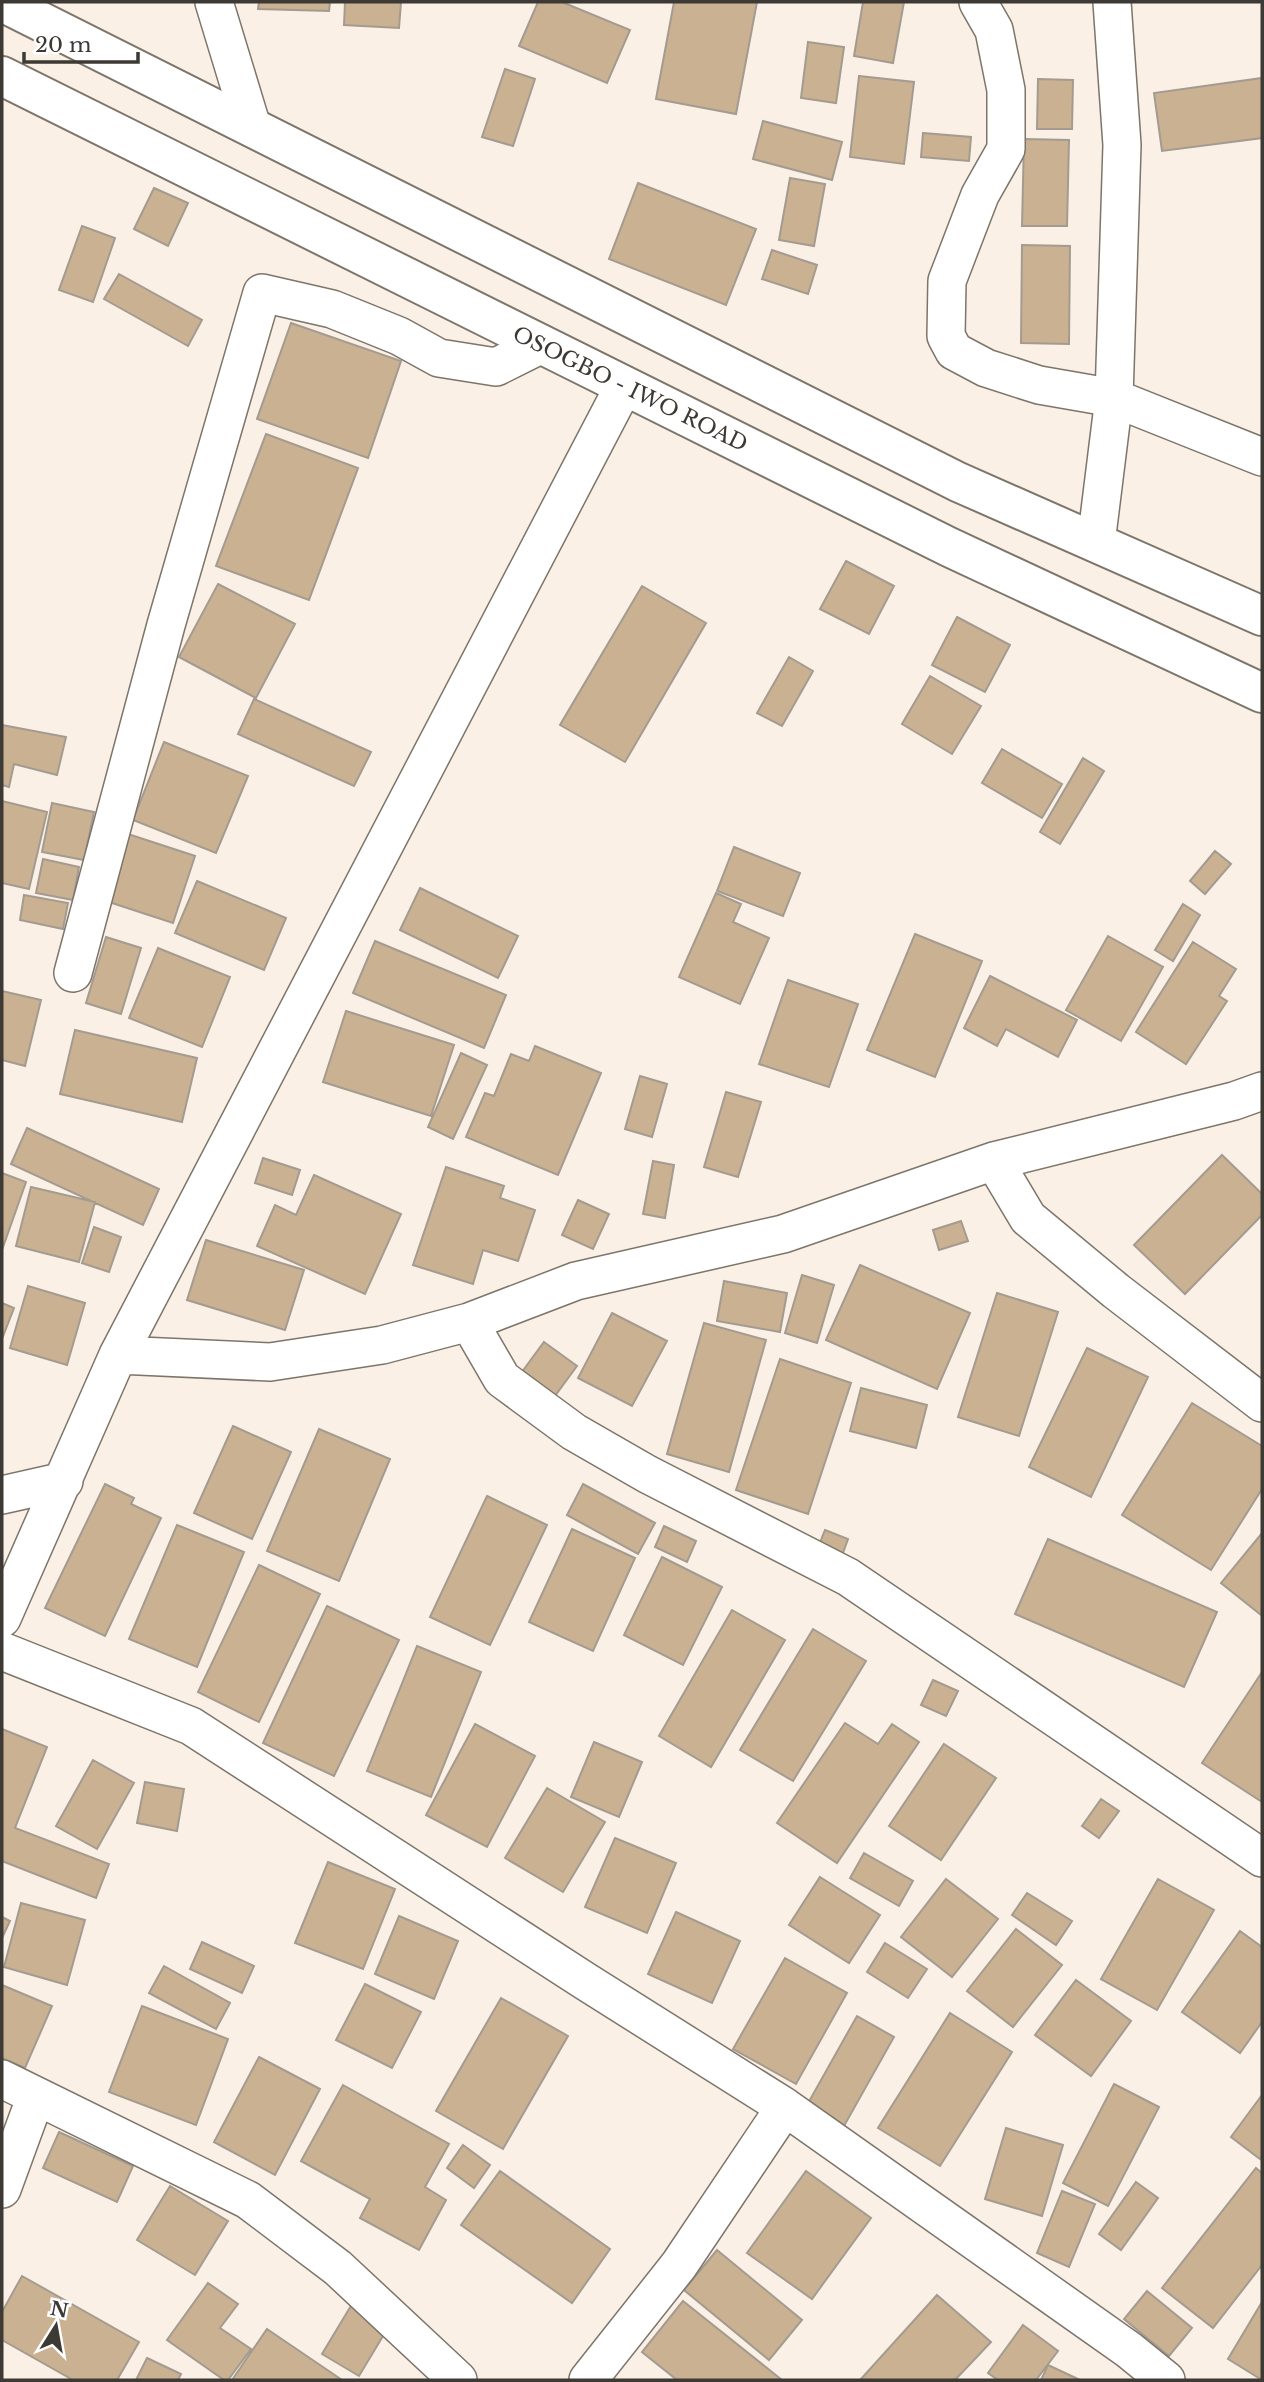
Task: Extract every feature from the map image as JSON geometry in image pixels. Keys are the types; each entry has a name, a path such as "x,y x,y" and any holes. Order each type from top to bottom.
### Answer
{"main road":[{"path":"2,2 958,482 1262,615"},
{"name":"OSOGBO - IWO ROAD","path":"2,76 949,547 1262,693"}],"street":[{"path":"214,2 252,127"},
{"path":"978,2 994,30 1006,90 1006,149 980,195 947,281 946,336 954,351 986,368 1039,385 1114,398 1262,457"},
{"path":"1096,543 1114,398 1122,145 1112,2"},
{"path":"73,973 166,625 262,293 332,309 399,336 439,358 496,367 540,345"},
{"path":"2,1618 118,1355 624,386"},
{"path":"118,1355 270,1362 382,1345 470,1322 576,1281 783,1234 994,1161 1234,1101 1262,1091"},
{"path":"994,1161 1028,1218 1116,1291 1262,1403"},
{"path":"470,1322 502,1379 574,1432 647,1474 848,1577 1262,1858"},
{"path":"2,1495 64,1481"},
{"path":"2,1651 191,1726 785,2107 1129,2350 1166,2380"},
{"path":"2,2079 248,2200 338,2268 457,2380"},
{"path":"2,2189 36,2096"},
{"path":"588,2380 679,2265 785,2107"}],"building":[{"path":"259,2 330,2 329,11 258,9"},
{"path":"345,2 401,2 399,28 344,25"},
{"path":"538,2 562,2 630,30 607,83 519,46"},
{"path":"674,2 757,2 736,114 656,99"},
{"path":"863,2 904,2 893,63 854,56"},
{"path":"808,42 844,47 836,103 801,98"},
{"path":"505,69 535,79 513,146 482,137"},
{"path":"859,76 914,82 904,164 850,157"},
{"path":"1262,78 1262,138 1162,151 1154,93"},
{"path":"1038,79 1073,80 1072,129 1037,129"},
{"path":"763,121 842,142 832,180 753,159"},
{"path":"923,133 971,137 969,161 921,157"},
{"path":"1024,139 1069,140 1067,226 1022,226"},
{"path":"790,178 825,184 814,246 779,240"},
{"path":"638,183 756,229 726,305 609,259"},
{"path":"154,188 188,203 168,246 134,229"},
{"path":"82,226 115,238 93,302 59,290"},
{"path":"1022,245 1070,246 1069,344 1021,343"},
{"path":"772,250 817,265 808,294 762,279"},
{"path":"119,274 202,320 188,346 104,299"},
{"path":"291,323 401,361 368,458 257,419"},
{"path":"266,434 358,468 309,600 216,566"},
{"path":"846,561 894,586 869,634 820,609"},
{"path":"218,584 295,624 256,698 179,657"},
{"path":"642,586 706,623 625,762 560,725"},
{"path":"957,617 1010,645 985,692 932,665"},
{"path":"789,657 813,671 782,726 757,713"},
{"path":"930,676 981,706 952,754 902,724"},
{"path":"254,699 371,752 354,786 238,734"},
{"path":"2,725 66,737 57,775 14,764 9,787 2,785"},
{"path":"164,742 248,776 216,853 133,820"},
{"path":"1002,749 1062,784 1042,818 982,783"},
{"path":"1083,758 1104,771 1060,844 1040,832"},
{"path":"2,801 47,812 29,889 2,883"},
{"path":"52,803 94,812 84,860 42,852"},
{"path":"128,834 195,856 173,923 106,901"},
{"path":"734,847 800,873 783,916 717,891"},
{"path":"1215,851 1231,864 1205,894 1190,881"},
{"path":"43,859 79,867 73,900 36,893"},
{"path":"197,881 286,918 264,970 175,933"},
{"path":"420,888 518,936 498,978 400,930"},
{"path":"716,893 741,904 733,922 769,938 740,1004 679,977"},
{"path":"24,895 68,903 63,929 20,920"},
{"path":"1183,904 1200,915 1173,961 1155,950"},
{"path":"915,934 982,961 935,1077 867,1050"},
{"path":"1108,936 1163,967 1121,1041 1066,1010"},
{"path":"106,937 141,948 121,1014 86,1003"},
{"path":"375,941 506,995 484,1048 353,993"},
{"path":"1193,942 1236,969 1219,996 1227,1001 1186,1064 1136,1032"},
{"path":"158,948 230,977 202,1047 129,1018"},
{"path":"990,976 1077,1020 1058,1057 1006,1029 997,1046 964,1028"},
{"path":"788,980 858,1004 829,1087 759,1064"},
{"path":"2,991 41,1000 25,1066 2,1060"},
{"path":"346,1011 454,1045 431,1116 323,1082"},
{"path":"75,1030 197,1058 182,1122 60,1094"},
{"path":"535,1046 601,1073 558,1175 466,1137 485,1093 494,1096 511,1054 529,1061"},
{"path":"461,1053 487,1065 453,1139 428,1127"},
{"path":"640,1076 667,1084 652,1137 625,1129"},
{"path":"726,1092 761,1102 738,1177 704,1167"},
{"path":"27,1128 159,1189 143,1225 11,1164"},
{"path":"1222,1155 1262,1194 1262,1215 1185,1294 1134,1245"},
{"path":"263,1158 300,1170 292,1195 255,1183"},
{"path":"653,1161 674,1165 665,1218 643,1214"},
{"path":"446,1167 504,1186 500,1198 535,1210 518,1261 483,1250 473,1284 413,1265"},
{"path":"2,1173 26,1182 2,1250"},
{"path":"314,1175 401,1214 365,1294 257,1246 275,1205 296,1215"},
{"path":"31,1187 95,1202 79,1262 16,1246"},
{"path":"578,1200 609,1214 593,1249 562,1235"},
{"path":"961,1221 968,1241 939,1250 933,1230"},
{"path":"94,1227 121,1237 109,1272 82,1263"},
{"path":"206,1240 304,1270 285,1330 187,1300"},
{"path":"860,1265 970,1313 937,1389 826,1340"},
{"path":"802,1275 834,1285 817,1343 785,1333"},
{"path":"724,1281 787,1293 780,1332 717,1321"},
{"path":"28,1286 85,1303 67,1365 10,1348"},
{"path":"997,1293 1058,1312 1019,1436 958,1417"},
{"path":"2,1303 14,1308 2,1339"},
{"path":"612,1313 667,1341 632,1406 578,1378"},
{"path":"704,1323 766,1340 729,1472 667,1454"},
{"path":"544,1342 577,1366 549,1404 516,1380"},
{"path":"1087,1348 1148,1377 1091,1497 1029,1467"},
{"path":"780,1359 851,1383 808,1514 736,1490"},
{"path":"861,1388 927,1405 916,1448 850,1431"},
{"path":"1192,1403 1262,1446 1262,1489 1211,1570 1122,1515"},
{"path":"233,1426 291,1452 252,1539 194,1513"},
{"path":"319,1429 390,1459 339,1581 267,1551"},
{"path":"105,1484 134,1498 131,1504 161,1518 105,1636 45,1608"},
{"path":"583,1484 655,1523 638,1554 567,1515"},
{"path":"487,1496 547,1525 490,1645 430,1617"},
{"path":"177,1525 244,1552 197,1667 129,1639"},
{"path":"664,1526 696,1541 687,1562 655,1547"},
{"path":"572,1529 635,1558 593,1651 529,1622"},
{"path":"825,1530 848,1539 839,1564 815,1555"},
{"path":"1262,1533 1262,1613 1261,1615 1221,1583"},
{"path":"1048,1539 1217,1612 1184,1687 1015,1614"},
{"path":"662,1557 722,1587 683,1665 624,1635"},
{"path":"259,1565 320,1594 259,1722 198,1692"},
{"path":"327,1606 399,1640 334,1776 263,1743"},
{"path":"732,1610 785,1640 711,1767 659,1736"},
{"path":"813,1629 866,1661 793,1781 740,1750"},
{"path":"417,1646 481,1672 431,1797 367,1771"},
{"path":"1262,1672 1262,1802 1202,1763"},
{"path":"933,1680 958,1691 946,1716 921,1705"},
{"path":"845,1723 878,1744 892,1724 919,1742 837,1863 777,1823"},
{"path":"475,1724 535,1756 487,1847 426,1815"},
{"path":"2,1729 47,1747 15,1828 109,1864 96,1898 2,1861"},
{"path":"594,1742 642,1762 619,1817 571,1797"},
{"path":"944,1744 996,1778 941,1860 889,1826"},
{"path":"93,1760 134,1783 97,1849 56,1826"},
{"path":"145,1782 184,1789 177,1831 137,1823"},
{"path":"547,1788 605,1822 563,1892 505,1858"},
{"path":"1101,1799 1119,1811 1099,1838 1082,1826"},
{"path":"615,1838 676,1863 647,1933 585,1907"},
{"path":"864,1853 913,1881 899,1906 850,1878"},
{"path":"328,1862 395,1889 363,1969 295,1943"},
{"path":"820,1877 880,1915 849,1963 789,1925"},
{"path":"946,1879 998,1919 952,1977 901,1937"},
{"path":"1158,1879 1214,1910 1157,2010 1101,1979"},
{"path":"1027,1893 1072,1921 1056,1945 1012,1915"},
{"path":"21,1903 85,1920 67,1985 4,1967"},
{"path":"676,1912 740,1941 712,2003 648,1974"},
{"path":"399,1916 458,1941 434,1999 375,1974"},
{"path":"2,1917 10,1921 2,1938"},
{"path":"1016,1929 1062,1965 1013,2027 967,1991"},
{"path":"1240,1931 1262,1947 1262,2022 1240,2053 1182,2012"},
{"path":"202,1942 254,1966 242,1993 190,1969"},
{"path":"885,1943 927,1969 908,1998 867,1972"},
{"path":"785,1958 847,1993 796,2084 733,2049"},
{"path":"164,1966 230,2003 216,2029 149,1993"},
{"path":"1076,1980 1131,2021 1091,2076 1035,2035"},
{"path":"365,1984 421,2012 392,2068 336,2040"},
{"path":"2,1985 52,2006 25,2068 2,2058"},
{"path":"501,1998 568,2036 503,2149 436,2111"},
{"path":"142,2006 228,2039 196,2125 109,2092"},
{"path":"950,2013 1012,2052 940,2166 878,2128"},
{"path":"857,2016 894,2037 844,2126 807,2105"},
{"path":"259,2057 320,2089 275,2175 214,2142"},
{"path":"1114,2084 1159,2107 1108,2206 1063,2183"},
{"path":"343,2085 449,2144 425,2187 446,2200 419,2250 360,2218 370,2199 301,2161"},
{"path":"1262,2095 1262,2156 1260,2159 1231,2137"},
{"path":"1006,2128 1063,2145 1042,2216 985,2199"},
{"path":"59,2132 133,2166 117,2202 43,2168"},
{"path":"463,2145 490,2165 474,2188 447,2168"},
{"path":"1256,2168 1262,2173 1262,2265 1213,2328 1162,2288"},
{"path":"500,2171 610,2249 572,2303 461,2225"},
{"path":"806,2171 871,2218 812,2299 747,2253"},
{"path":"1136,2182 1158,2198 1121,2250 1099,2234"},
{"path":"170,2186 228,2221 195,2275 137,2240"},
{"path":"1062,2191 1095,2204 1069,2267 1037,2253"},
{"path":"717,2250 802,2320 769,2360 684,2290"},
{"path":"22,2276 139,2342 117,2380 73,2380 2,2340 2,2312"},
{"path":"208,2283 238,2304 220,2328 251,2349 228,2380 224,2380 167,2340"},
{"path":"1147,2291 1192,2328 1169,2356 1124,2319"},
{"path":"937,2295 991,2342 955,2380 860,2380"},
{"path":"683,2301 782,2380 677,2380 642,2352"},
{"path":"1262,2302 1262,2380 1228,2359"},
{"path":"352,2304 389,2326 359,2376 322,2354"},
{"path":"1023,2325 1058,2351 1036,2380 998,2380 988,2373"},
{"path":"267,2329 342,2380 232,2380"},
{"path":"147,2358 181,2374 178,2380 136,2380"},
{"path":"1048,2365 1080,2380 1041,2380"}]}
